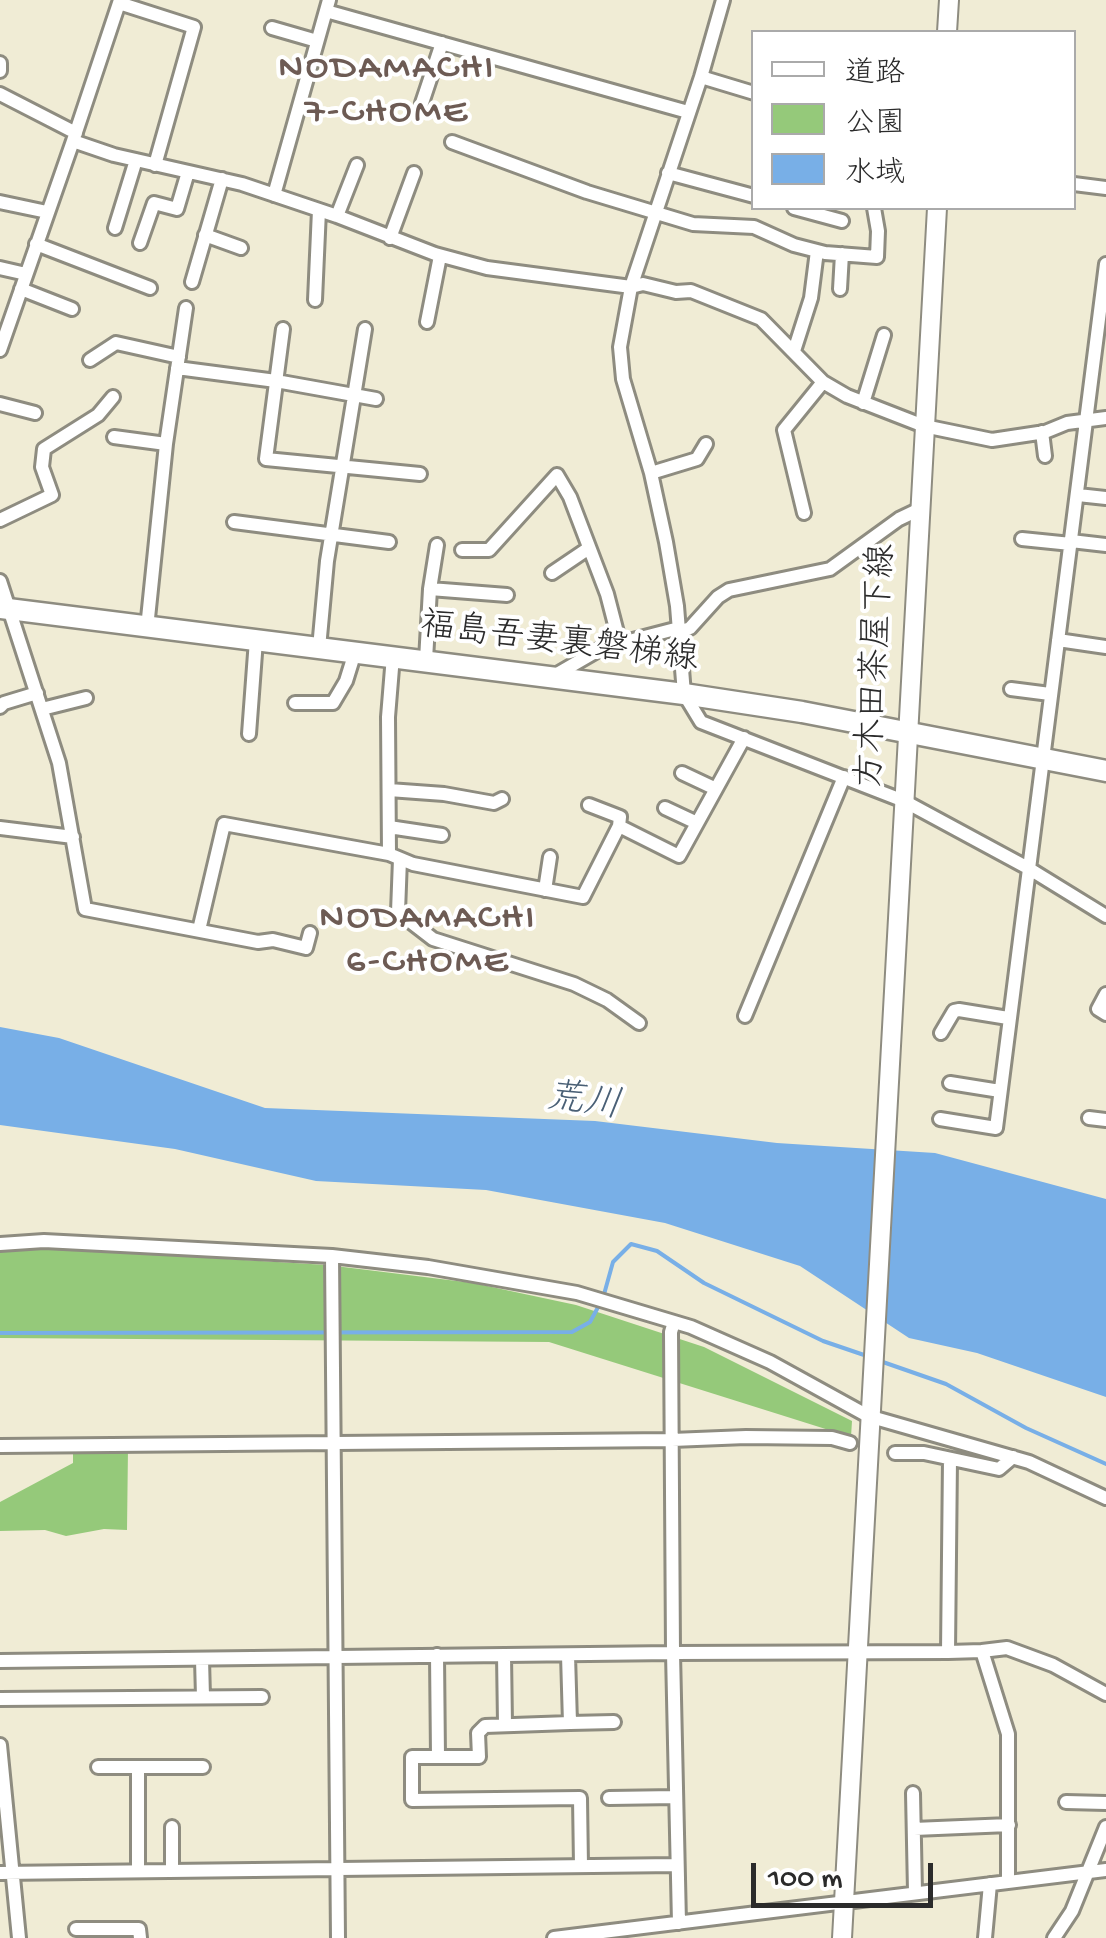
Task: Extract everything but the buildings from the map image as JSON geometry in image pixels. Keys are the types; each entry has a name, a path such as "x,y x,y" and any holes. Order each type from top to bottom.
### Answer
{"main road":[{"name":"福島吾妻裏磐梯線","path":"6,609 684,694 1106,771"}],"street":[{"path":"723,0 631,288 620,346 623,379 666,542 680,630 684,694 701,722 904,802 1028,868 1106,916"},
{"path":"947,30 949,0"},
{"path":"0,348 120,2 194,27 155,165"},
{"path":"274,194 328,6 688,112"},
{"path":"272,28 317,41"},
{"path":"422,103 442,42"},
{"path":"0,62 0,71"},
{"path":"701,77 751,91"},
{"path":"0,94 74,137 136,160 274,194 440,256 486,268 631,288 643,284 676,292 691,290 747,312 770,327 822,382 863,403 924,426 992,440 1106,418"},
{"path":"452,142 588,192 693,224 754,228 794,246 818,251 877,257 874,210"},
{"path":"116,228 136,160"},
{"path":"337,216 357,165"},
{"path":"140,244 154,203 177,209 188,172"},
{"path":"390,238 414,173"},
{"path":"668,173 751,195"},
{"path":"192,282 222,179"},
{"path":"1076,184 1106,188"},
{"path":"0,202 47,212"},
{"path":"316,300 318,210"},
{"path":"801,210 842,221"},
{"name":"方木田茶屋下線","path":"842,1938 937,210"},
{"path":"206,236 241,248"},
{"path":"36,244 150,288"},
{"path":"794,352 811,298 818,251"},
{"path":"840,288 842,254"},
{"path":"428,322 440,256"},
{"path":"940,1119 994,1130 1106,264"},
{"path":"0,268 26,274"},
{"path":"21,289 72,308"},
{"path":"147,628 166,444 186,308"},
{"path":"283,329 266,459 420,474"},
{"path":"320,648 332,536 364,329"},
{"path":"863,403 884,335"},
{"path":"90,360 116,343 178,363 376,399"},
{"path":"804,513 784,430 822,382"},
{"path":"0,520 52,495 42,468 44,450 98,416 113,397"},
{"path":"0,404 35,413"},
{"path":"1042,432 1045,456"},
{"path":"114,438 166,444"},
{"path":"651,474 697,459 706,444"},
{"path":"462,550 489,550 557,475 570,497 607,594 620,644"},
{"path":"1078,495 1106,498"},
{"path":"550,678 602,648 690,628 730,590 830,569 899,518 920,509"},
{"path":"234,522 389,542"},
{"path":"1022,539 1106,545"},
{"path":"426,660 430,588 438,546"},
{"path":"552,573 589,548"},
{"path":"0,581 6,609 60,763 84,914 306,948 310,934"},
{"path":"430,588 507,595"},
{"path":"249,734 256,640"},
{"path":"1058,640 1106,647"},
{"path":"295,703 333,703 346,681 354,652"},
{"path":"392,656 388,790 398,912 434,938 574,984 606,1000 639,1024"},
{"path":"1011,688 1050,694"},
{"path":"0,708 4,703 37,694"},
{"path":"42,709 86,698"},
{"path":"620,826 679,856 744,738"},
{"path":"682,773 716,789"},
{"path":"745,1016 844,777"},
{"path":"388,790 494,803 502,799"},
{"path":"199,930 224,824 583,897 620,826 620,817 589,805"},
{"path":"666,808 697,823"},
{"path":"389,827 442,836"},
{"path":"0,828 73,837"},
{"path":"544,890 550,857"},
{"path":"1106,994 1098,1009 1106,1014"},
{"path":"941,1033 959,1010 1008,1018"},
{"path":"950,1083 1000,1091"},
{"path":"1090,1118 1106,1120"},
{"path":"0,1244 44,1241 332,1256 578,1294 674,1322 770,1362 868,1414 1014,1457 1106,1498"},
{"path":"332,1256 338,1938"},
{"path":"674,1322 676,1797 678,1864 688,1938"},
{"path":"0,1446 672,1440 746,1436 850,1442"},
{"path":"894,1452 999,1468 1014,1457"},
{"path":"948,1652 950,1459"},
{"path":"0,1661 948,1652 1007,1648 1053,1665 1106,1694"},
{"path":"982,1651 1008,1734 1008,1882"},
{"path":"504,1655 506,1724"},
{"path":"568,1655 570,1723"},
{"path":"437,1656 438,1757"},
{"path":"202,1658 203,1698"},
{"path":"0,1699 262,1697"},
{"path":"581,1866 580,1798 412,1800 412,1757 479,1756 478,1733 484,1726 614,1722"},
{"path":"0,1745 6,1872 19,1938"},
{"path":"98,1767 203,1767"},
{"path":"138,1768 138,1871"},
{"path":"913,1794 914,1892"},
{"path":"610,1798 676,1797"},
{"path":"1066,1802 1106,1804"},
{"path":"914,1829 1009,1825"},
{"path":"172,1827 172,1870"},
{"path":"1054,1938 1072,1911 1106,1827"},
{"path":"6,1872 678,1864"},
{"path":"554,1938 1106,1870"},
{"path":"984,1938 990,1884"},
{"path":"76,1929 139,1930 140,1938"}],"green space":[{"path":"44,1248 327,1265 473,1283 576,1305 704,1347 852,1421 851,1437 549,1342 0,1338 0,1251"},
{"path":"128,1448 127,1530 104,1529 66,1536 45,1530 0,1531 0,1502 73,1463 73,1449"}],"water":[{"path":"0,1027 59,1038 265,1108 595,1121 777,1143 935,1153 1106,1199 1106,1397 977,1353 909,1338 800,1266 665,1223 486,1190 316,1181 175,1149 0,1125"}],"waterway":[{"path":"0,1333 572,1332 590,1322 603,1298 613,1262 631,1244 657,1251 704,1283 823,1341 867,1356"},
{"path":"880,1361 946,1384 1026,1428 1106,1464"}],"district":[{"name":"NODAMACHI 7-CHOME","path":"387,92"},
{"name":"NODAMACHI 6-CHOME","path":"428,942"}],"water label":[{"name":"荒川","path":"583,1105"}]}
